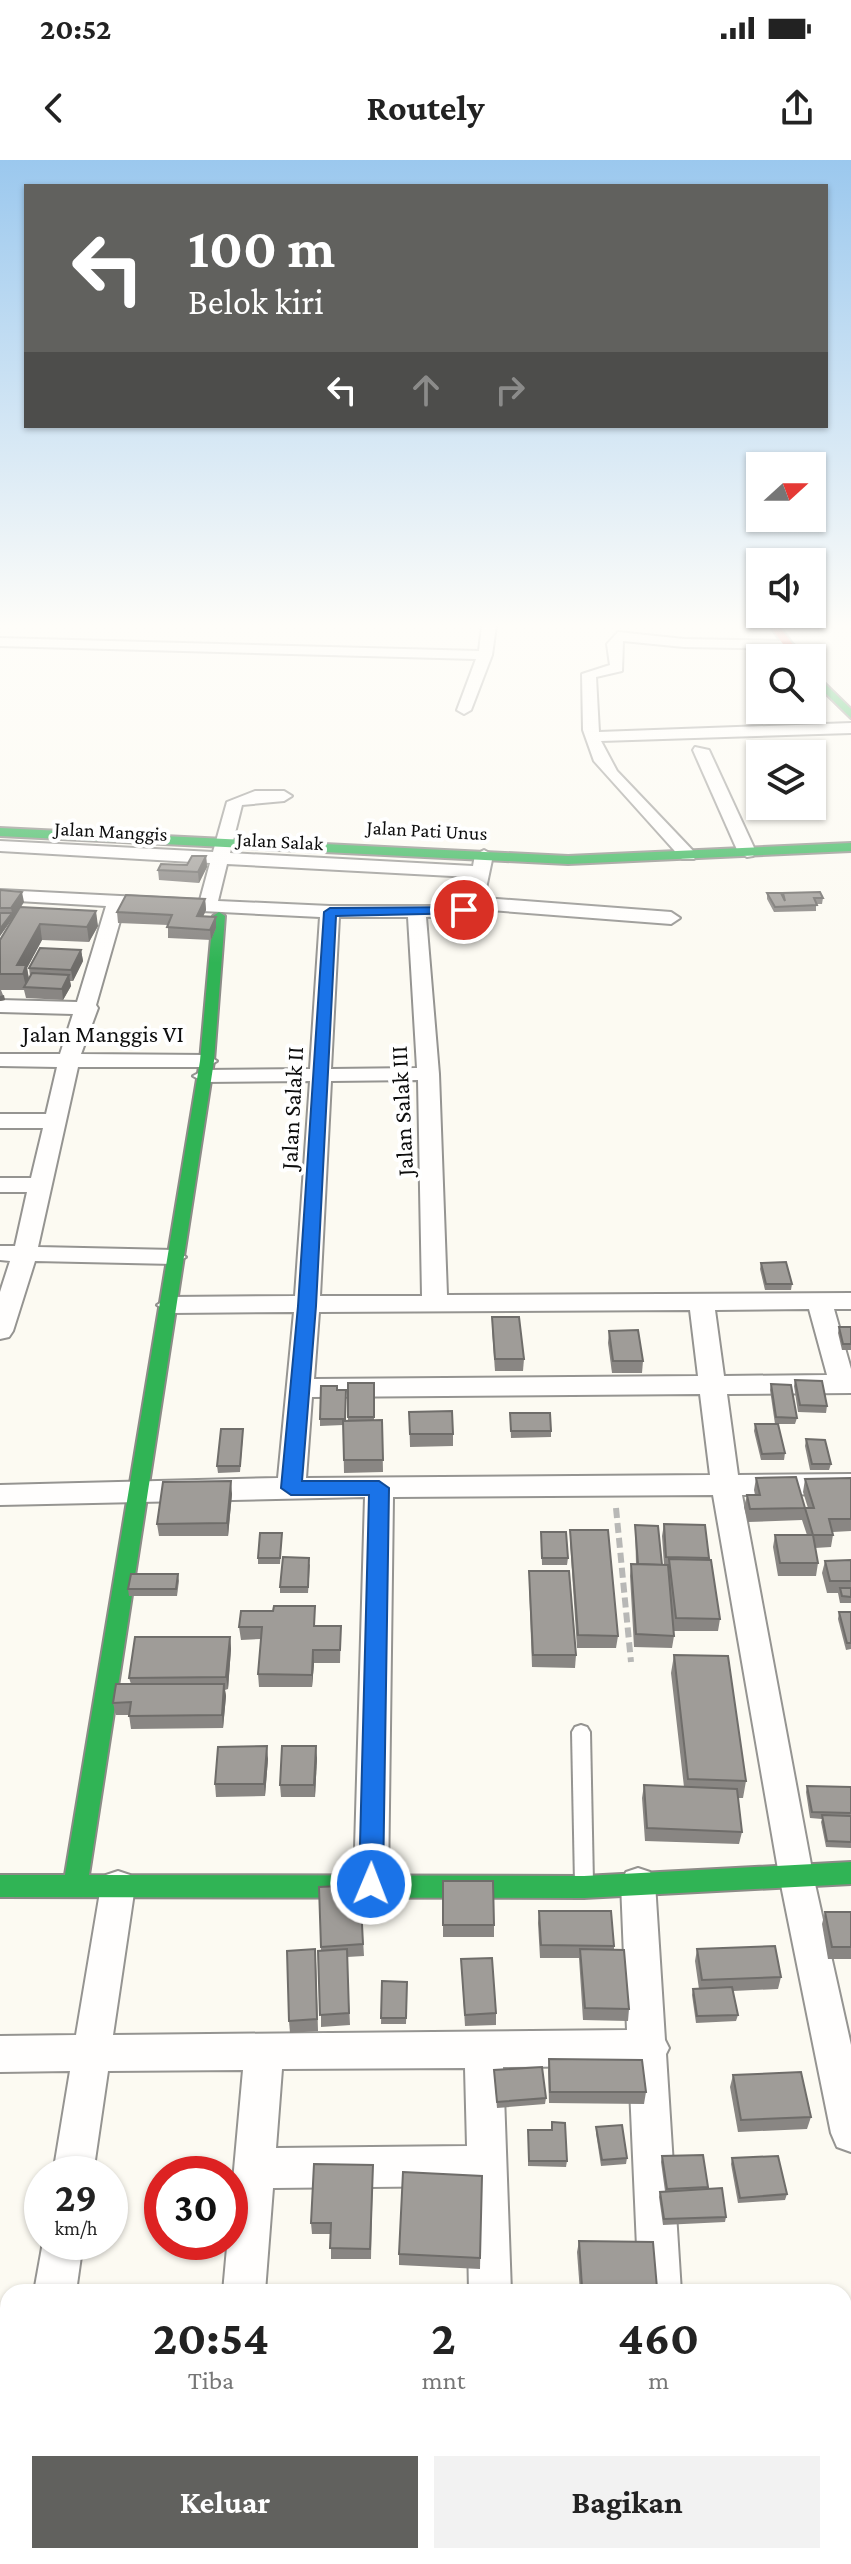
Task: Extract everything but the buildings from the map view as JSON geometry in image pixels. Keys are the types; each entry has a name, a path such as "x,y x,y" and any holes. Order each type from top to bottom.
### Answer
{"street":[{"path":"594,738 595,746 614,776 665,825 688,855"},
{"path":"701,750 747,852"},
{"path":"75,1886 136,1492 170,1305 174,1257 205,1068 214,910 223,851 235,802 255,796 284,796"},
{"name":"Jalan Pati Unus","path":"0,832 223,851 261,862 482,864 851,847"},
{"name":"Jalan Manggis","path":"0,846 223,851"},
{"path":"238,907 261,862"},
{"path":"474,903 482,864"},
{"path":"0,895 214,910 238,907 330,912 417,913 464,910 474,903 671,918"},
{"path":"21,920 36,897"},
{"path":"0,1331 25,1253 69,1060 88,1008 117,901"},
{"name":"Jalan Salak II","path":"291,1488 307,1306 330,912"},
{"name":"Jalan Salak III","path":"417,913 428,1074 435,1306"},
{"path":"0,1006 88,1008"},
{"name":"Jalan Manggis VI","path":"0,1060 69,1060 320,1076 428,1074"},
{"path":"0,1121 55,1121"},
{"path":"0,1185 40,1185"},
{"path":"0,1253 174,1257"},
{"path":"170,1305 435,1306 851,1301"},
{"path":"701,1302 726,1487 796,1875 843,2053 851,2133"},
{"path":"299,1388 847,1384 820,1303"},
{"path":"0,1495 291,1488 851,1484"},
{"path":"371,1884 379,1488"},
{"path":"0,1886 371,1884 584,1887 851,1873"},
{"path":"638,1883 650,2048 660,2284"},
{"path":"76,2156 118,1886"},
{"path":"484,2048 490,2284"},
{"path":"0,2054 650,2048"},
{"path":"245,2284 257,2168 264,2052"},
{"path":"257,2168 488,2166"},
{"path":"56,2284 60,2260"}],"lane":[{"path":"581,1732 584,1887"}],"path":[{"path":"614,1487 631,1662"}],"traffic: fast":[{"path":"0,832 568,860 851,847"},
{"path":"75,1886 207,1061 219,916"},
{"path":"0,1886 584,1887 851,1873"}],"route":[{"path":"371,1884 379,1488 291,1488 307,1306 330,912 464,910"}]}
